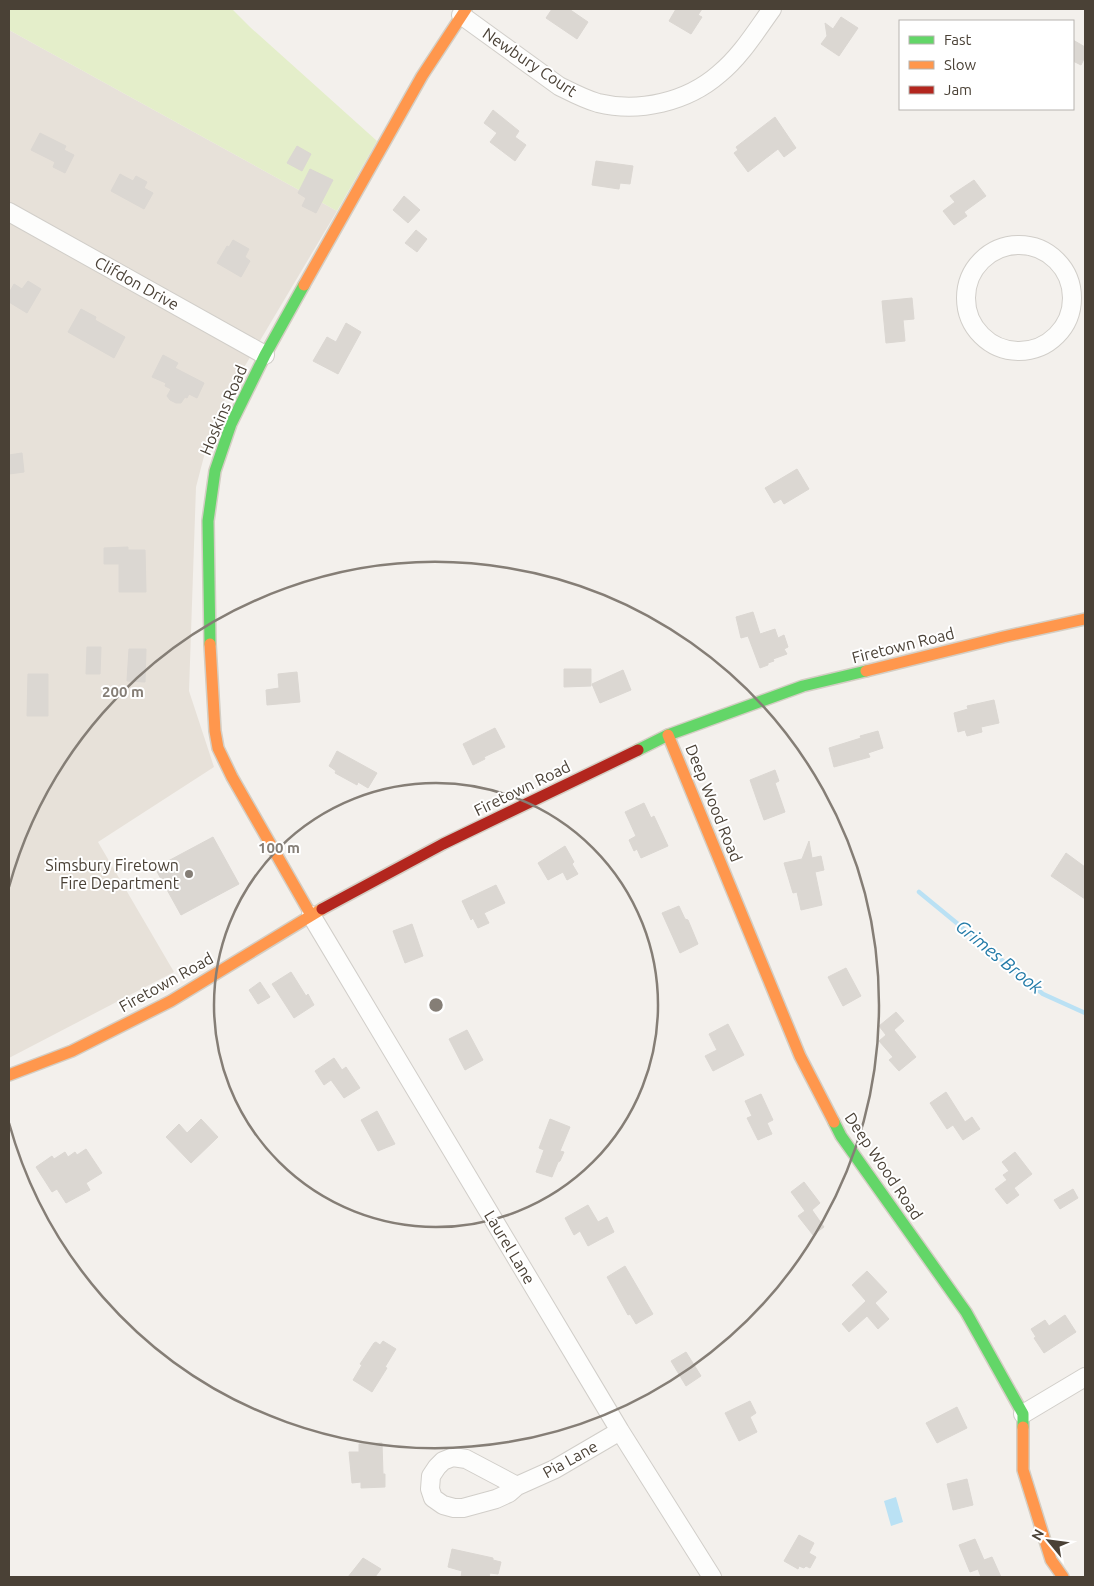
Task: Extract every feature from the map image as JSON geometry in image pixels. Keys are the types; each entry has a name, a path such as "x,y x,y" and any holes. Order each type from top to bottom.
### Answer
{"street":[{"name":"Newbury Court","path":"464,12 559,86 597,103 616,106 662,103 682,97 702,87 720,74 738,56 772,9"},
{"name":"Hoskins Road","path":"311,915 218,748 210,668 208,521 215,471 231,424 265,355 422,76 464,12"},
{"name":"Clifdon Drive","path":"9,212 265,355"},
{"path":"1018,244 1036,246 1052,255 1078,281 1069,319 1059,334 1046,345 1029,351 1011,351 994,346 980,335 970,321 966,304 967,286 974,270 985,256 1001,247 1018,244"},
{"name":"Firetown Road","path":"9,1075 72,1051 171,1000 311,915 443,844 668,735 803,686 1085,619"},
{"name":"Deep Wood Road","path":"668,735 800,1056 841,1136 966,1312 1023,1414 1023,1470 1051,1560 1063,1577"},
{"name":"Laurel Lane","path":"311,915 620,1431 712,1577"},
{"path":"1023,1414 1085,1377"},
{"name":"Pia Lane","path":"517,1486 555,1469 620,1431"}],"shaded area":[{"path":"9,30 337,211 214,418 196,487 189,691 214,767 98,842 174,972 9,1058"}],"green space":[{"path":"9,9 232,9 377,141 337,211 9,30"}],"water":[{"path":"896,1497 903,1522 891,1526 884,1501"}],"building":[{"path":"552,9 569,9 588,22 577,39 546,18"},
{"path":"676,9 702,9 698,15 702,17 691,34 669,21"},
{"path":"841,17 858,28 839,56 821,44 827,36 825,23 833,29"},
{"path":"1074,41 1085,47 1085,57 1081,65 1074,62"},
{"path":"493,110 519,131 515,137 526,145 515,161 490,142 497,133 484,123"},
{"path":"775,117 796,148 784,157 778,149 748,172 734,153 738,150 736,147"},
{"path":"40,133 66,146 64,150 74,155 65,173 53,167 55,162 31,150"},
{"path":"297,146 311,154 302,171 287,163"},
{"path":"596,161 633,166 630,184 620,183 619,189 592,185"},
{"path":"310,169 333,180 316,213 302,206 306,198 298,193"},
{"path":"120,174 133,181 136,176 147,182 144,188 153,193 144,209 111,191"},
{"path":"974,180 986,196 964,212 967,216 954,225 943,211 955,202 950,196"},
{"path":"404,196 420,210 408,223 393,210"},
{"path":"416,230 427,239 417,252 405,243"},
{"path":"233,240 249,249 245,257 250,261 241,277 217,263"},
{"path":"28,281 41,289 27,313 9,302 9,293 14,284 22,289"},
{"path":"912,298 914,319 903,320 905,341 886,343 882,301"},
{"path":"81,309 96,317 95,320 125,337 114,358 68,332"},
{"path":"346,323 361,332 338,374 313,361 327,337 336,342"},
{"path":"163,355 178,363 175,368 204,383 197,398 189,394 181,403 170,400 167,396 171,389 165,386 166,383 152,377"},
{"path":"22,453 24,472 9,474 9,455"},
{"path":"797,469 809,489 784,504 781,499 774,503 765,488"},
{"path":"128,547 128,550 145,550 146,592 119,592 119,564 104,564 104,548"},
{"path":"753,612 760,634 775,629 778,638 784,635 788,647 784,649 787,654 773,659 774,661 760,668 748,636 741,638 736,617"},
{"path":"87,647 101,647 100,674 86,674"},
{"path":"129,649 146,649 145,682 127,681"},
{"path":"564,669 591,669 591,686 564,687"},
{"path":"623,670 631,690 600,703 592,684"},
{"path":"297,672 300,702 267,705 266,690 279,688 278,674"},
{"path":"28,674 48,674 48,716 27,716"},
{"path":"994,700 999,723 981,727 982,732 967,736 965,730 958,732 954,713 968,709 967,706"},
{"path":"495,728 505,747 484,757 485,759 473,765 463,744"},
{"path":"878,731 883,748 868,753 870,757 834,767 829,748"},
{"path":"337,751 377,773 368,788 358,782 357,785 335,773 336,771 329,766"},
{"path":"775,770 779,781 775,783 785,812 764,820 750,780"},
{"path":"644,803 651,818 654,816 668,846 641,858 637,849 634,851 629,840 636,836 625,812"},
{"path":"213,837 239,884 181,915 155,868"},
{"path":"809,841 812,858 821,856 824,870 815,872 822,905 801,910 797,892 793,893 784,863 802,859"},
{"path":"565,846 578,874 567,880 563,872 548,880 538,863"},
{"path":"1066,853 1085,867 1085,899 1051,876"},
{"path":"496,885 505,903 484,913 489,923 478,928 473,918 471,920 462,901"},
{"path":"679,906 685,919 688,920 698,944 680,953 662,913"},
{"path":"412,924 423,956 405,963 393,931"},
{"path":"846,968 861,996 843,1006 828,977"},
{"path":"291,972 314,1005 294,1018 272,984"},
{"path":"260,982 270,997 258,1004 249,990"},
{"path":"896,1012 904,1021 894,1030 916,1057 899,1071 889,1060 893,1057 879,1041 886,1035 879,1026"},
{"path":"728,1024 744,1055 713,1071 705,1056 717,1050 709,1034"},
{"path":"467,1030 483,1060 465,1070 449,1039"},
{"path":"334,1058 342,1070 346,1067 360,1088 344,1098 331,1080 324,1085 315,1071"},
{"path":"946,1092 965,1122 972,1117 980,1129 963,1140 953,1125 947,1129 930,1103"},
{"path":"761,1094 773,1120 767,1123 772,1134 758,1140 747,1118 752,1116 745,1101"},
{"path":"377,1111 395,1144 378,1151 361,1120"},
{"path":"201,1119 218,1137 191,1163 166,1137 179,1124 187,1133"},
{"path":"550,1119 570,1127 560,1151 564,1152 552,1177 536,1172 544,1150 539,1148"},
{"path":"86,1149 102,1173 86,1183 90,1190 66,1203 57,1189 52,1192 36,1167 52,1156 54,1159 65,1152 68,1157 75,1152 77,1155"},
{"path":"1015,1152 1032,1174 1014,1188 1019,1195 1007,1204 995,1189 1007,1180 1003,1175 1009,1171 1002,1162"},
{"path":"804,1182 820,1203 812,1210 824,1227 813,1235 798,1216 805,1211 791,1192"},
{"path":"1073,1189 1078,1198 1060,1209 1054,1200"},
{"path":"588,1205 598,1222 607,1217 614,1232 588,1246 580,1231 574,1235 565,1218"},
{"path":"625,1266 653,1314 636,1324 630,1314 628,1315 607,1277"},
{"path":"867,1271 887,1292 875,1303 889,1319 878,1329 867,1316 849,1332 842,1324 866,1301 852,1285"},
{"path":"1065,1315 1076,1332 1044,1353 1034,1338 1036,1337 1031,1329 1045,1320 1049,1326"},
{"path":"383,1341 396,1349 372,1392 353,1380 362,1365 360,1364 374,1343 376,1342 380,1345"},
{"path":"686,1352 701,1376 686,1386 671,1361"},
{"path":"750,1401 756,1413 750,1417 757,1432 739,1441 725,1413"},
{"path":"957,1407 967,1428 937,1443 926,1423"},
{"path":"382,1443 385,1487 361,1488 361,1482 352,1483 349,1452 359,1452 359,1444"},
{"path":"967,1479 973,1505 953,1510 947,1484"},
{"path":"799,1535 814,1543 809,1553 816,1557 810,1568 799,1566 798,1569 784,1561"},
{"path":"975,1539 984,1560 992,1557 1001,1577 981,1577 978,1569 970,1572 959,1545"},
{"path":"452,1549 493,1558 493,1560 501,1562 498,1574 490,1573 489,1577 461,1577 462,1571 448,1567"},
{"path":"363,1558 381,1569 375,1577 348,1577"}],"waterway":[{"name":"Grimes Brook","path":"919,892 1043,994 1085,1013"}],"traffic: fast":[{"path":"210,644 208,521 215,471 231,424 265,355 304,285"},
{"path":"638,750 668,735 803,686 866,671"},
{"path":"834,1122 841,1136 966,1312 1023,1414 1023,1427"}],"traffic: slow":[{"path":"304,285 422,76 466,9"},
{"path":"866,671 1085,619"},
{"path":"210,644 215,731 218,748 232,777 311,915"},
{"path":"668,735 800,1056 834,1122"},
{"path":"9,1075 72,1051 171,1001 322,909"},
{"path":"1023,1427 1023,1470 1051,1560 1063,1577"}],"traffic: jam":[{"path":"322,909 443,844 638,750"}],"place":[{"name":"Simsbury Firetown Fire Department","path":"189,874"}]}
